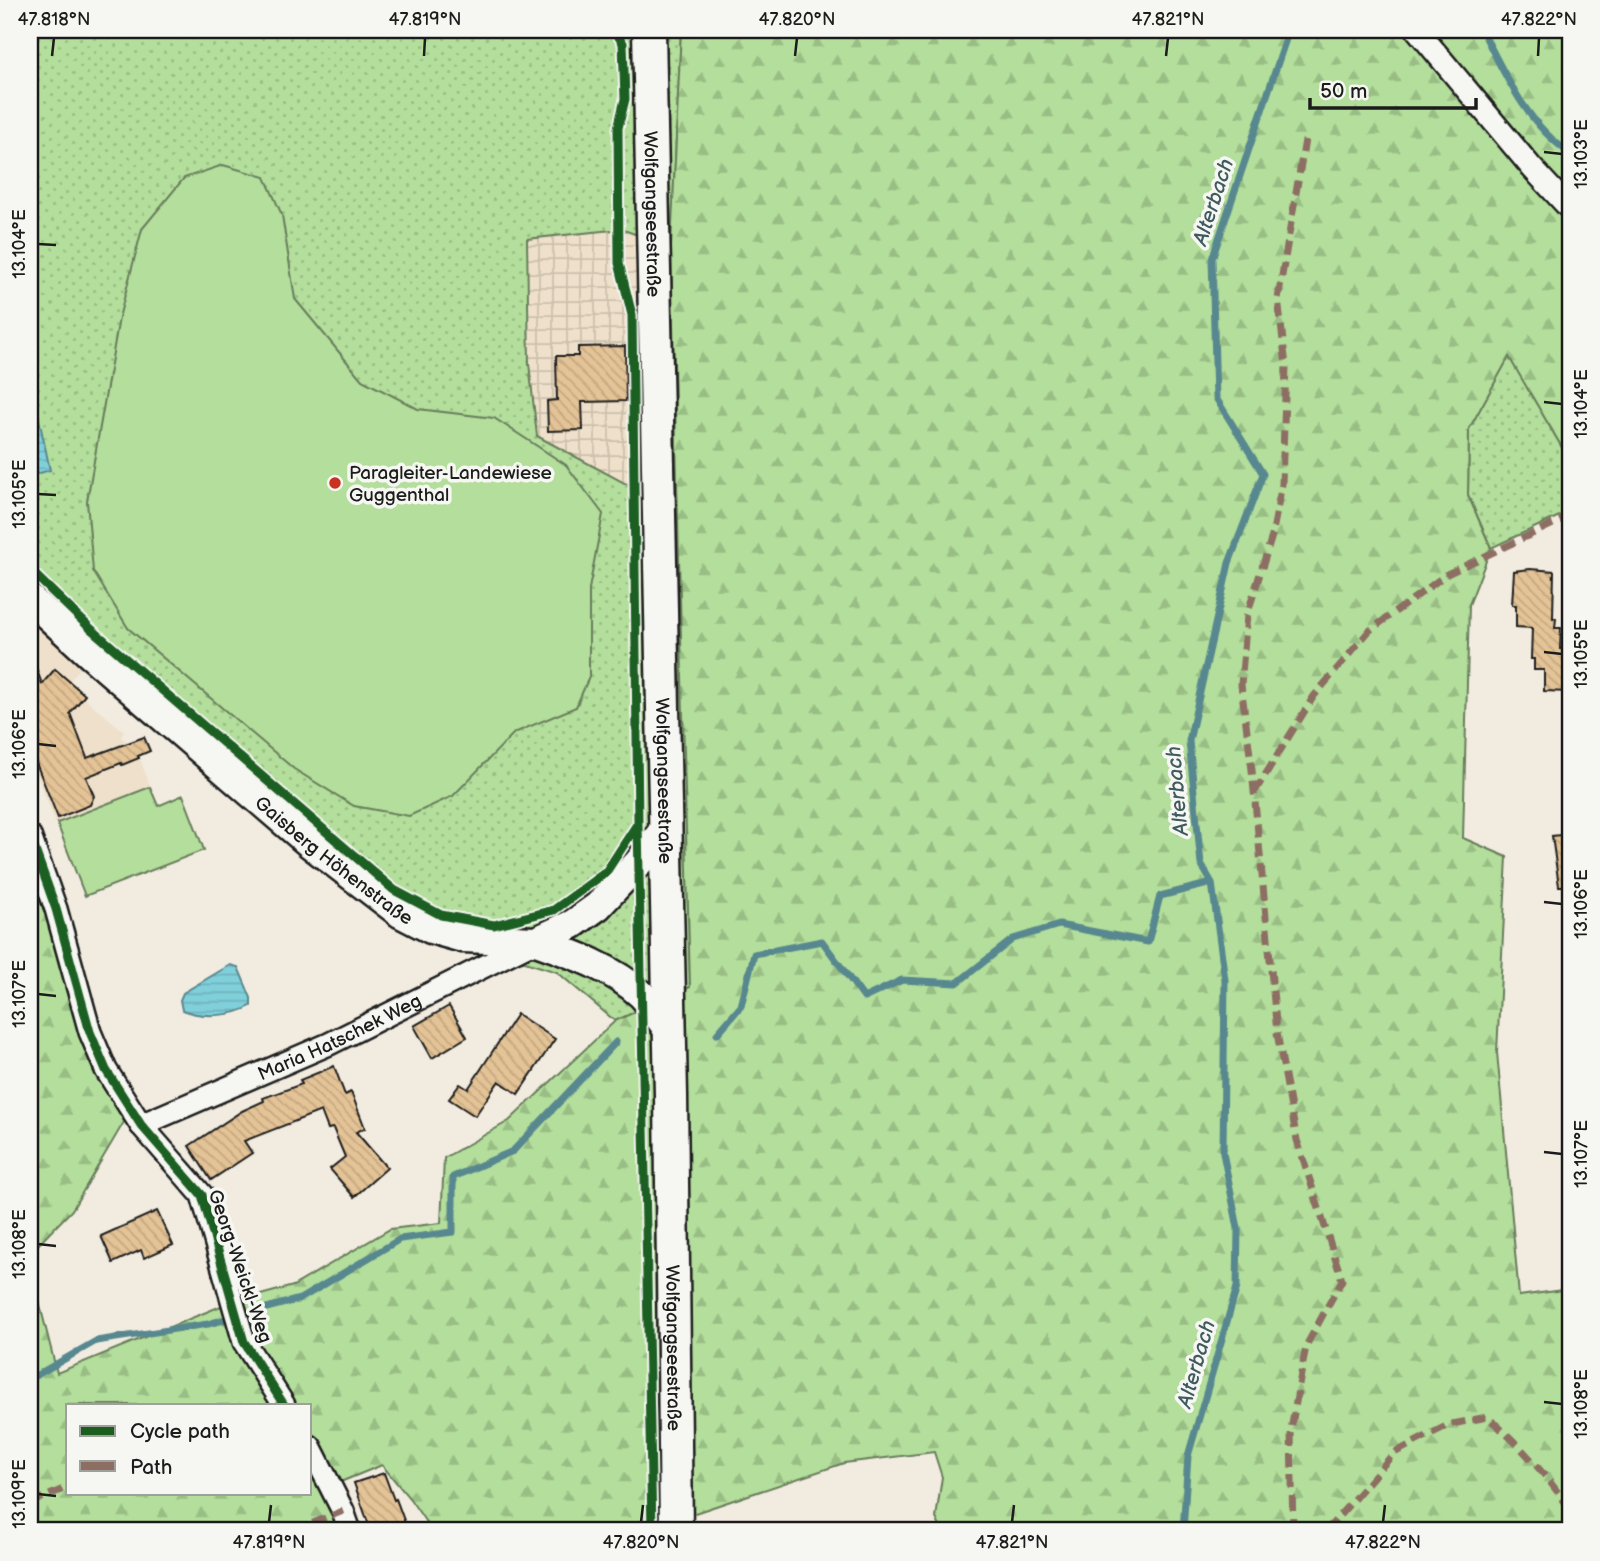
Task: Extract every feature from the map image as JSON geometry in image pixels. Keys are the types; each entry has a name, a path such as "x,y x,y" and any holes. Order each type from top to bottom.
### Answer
{"main road":[{"name":"Wolfgangseestraße","path":"646,34 671,1095 676,1531"},
{"name":"Gaisberg Höhenstraße","path":"30,599 309,843 400,913 431,929 463,938 536,941 573,924 597,906 639,862 665,828"},
{"path":"536,941 580,956 605,970 643,996 668,1030"}],"street":[{"path":"1417,30 1532,168 1570,209"},
{"name":"Georg-Weickl-Weg","path":"30,836 56,909 90,1032 106,1070 141,1125 202,1195 244,1342 283,1404"},
{"name":"Maria Hatschek Weg","path":"141,1125 330,1044 536,941"},
{"path":"312,1450 344,1511 350,1531"}],"shaded area":[{"path":"621,229 671,247 675,391 628,485 537,436 529,363 527,239"},
{"path":"30,618 84,663 69,682 124,731 121,737 129,743 133,741 158,806 183,795 204,850 85,896 33,766 30,767"}],"green space":[{"path":"30,30 681,30 671,247 621,229 527,239 529,363 537,436 628,485 675,391 690,987 615,1021 557,972 400,923 30,618"},
{"path":"681,30 1570,30 1570,461 1509,357 1469,429 1468,495 1491,548 1469,605 1463,838 1507,857 1497,1052 1519,1296 1570,1289 1570,1531 942,1531 936,1518 942,1477 934,1452 844,1463 695,1513 606,1531 432,1531 382,1465 338,1483 343,1531 30,1531 30,830 124,1122 72,1210 34,1249 35,1285 57,1373 221,1306 293,1286 390,1229 441,1223 444,1158 509,1121 615,1021 690,987 671,247"},
{"name":"Paragleiter-Landewiese Guggenthal","path":"223,165 265,177 282,215 295,299 362,380 418,409 494,418 566,465 603,514 589,589 589,677 576,707 514,733 453,796 409,816 354,806 294,769 128,628 93,571 87,501 119,318 142,229 184,178"},
{"path":"1509,356 1570,461 1570,511 1491,548 1468,495 1469,429"},
{"path":"150,787 158,806 183,795 204,850 85,896 57,823"}],"water":[{"path":"30,377 50,470 30,476"},
{"path":"230,965 238,967 251,998 251,1006 217,1015 182,1010 180,1000 183,993"}],"building":[{"path":"625,346 626,401 582,402 583,430 548,431 547,401 557,400 556,356 578,356 578,347"},
{"path":"1514,571 1554,571 1553,618 1556,618 1555,628 1561,628 1560,649 1570,649 1570,692 1544,691 1544,670 1534,670 1534,659 1531,659 1532,628 1516,627 1516,605 1512,605"},
{"path":"31,654 42,684 55,669 85,695 70,713 87,758 144,737 150,751 122,765 121,763 86,777 94,796 90,805 58,818 30,748"},
{"path":"1570,834 1570,886 1559,886 1552,836"},
{"path":"449,1006 467,1037 432,1058 414,1026"},
{"path":"517,1014 555,1039 518,1094 499,1081 475,1116 449,1099 460,1084 468,1089"},
{"path":"334,1066 345,1095 351,1092 365,1128 356,1132 387,1168 354,1197 330,1169 345,1157 333,1128 328,1129 321,1111 244,1141 252,1153 211,1180 189,1146 242,1111 264,1101 263,1098 302,1084 300,1080"},
{"path":"157,1211 173,1245 144,1258 141,1250 113,1263 101,1236"},
{"path":"384,1473 408,1531 371,1531 354,1483"}],"waterway":[{"name":"Alterbach","path":"1183,1531 1188,1456 1237,1287 1238,1228 1223,1153 1225,980 1212,883 1201,864 1189,741 1229,563 1263,474 1216,398 1212,259 1289,30"},
{"path":"1482,30 1518,98 1555,142 1570,153"},
{"path":"717,1034 741,1006 754,954 822,941 864,998 902,980 957,983 1013,939 1059,925 1148,942 1160,896 1212,883"},
{"path":"30,1379 96,1341 208,1324 300,1299 400,1239 453,1232 453,1177 513,1151 616,1042"}],"marked path":[{"path":"1293,1531 1291,1430 1306,1346 1342,1280 1297,1140 1277,1033 1252,770 1241,685 1247,615 1272,536 1282,484 1286,366 1278,299 1305,140"},
{"path":"1254,793 1314,696 1369,631 1447,574 1570,516"},
{"path":"1326,1531 1394,1453 1448,1425 1487,1417 1532,1460 1570,1509"},
{"path":"30,1503 66,1488"},
{"path":"293,1531 343,1511"}],"cycle path":[{"path":"614,30 623,43 625,99 618,128 619,263 632,315 638,823 652,1531"},
{"path":"30,570 90,628 394,890 441,915 494,925 554,910 606,872 638,823"},
{"path":"30,836 56,909 90,1032 106,1070 141,1125 202,1195 244,1342 283,1404"}],"place":[{"name":"Paragleiter-Landewiese Guggenthal","path":"335,483"}]}
